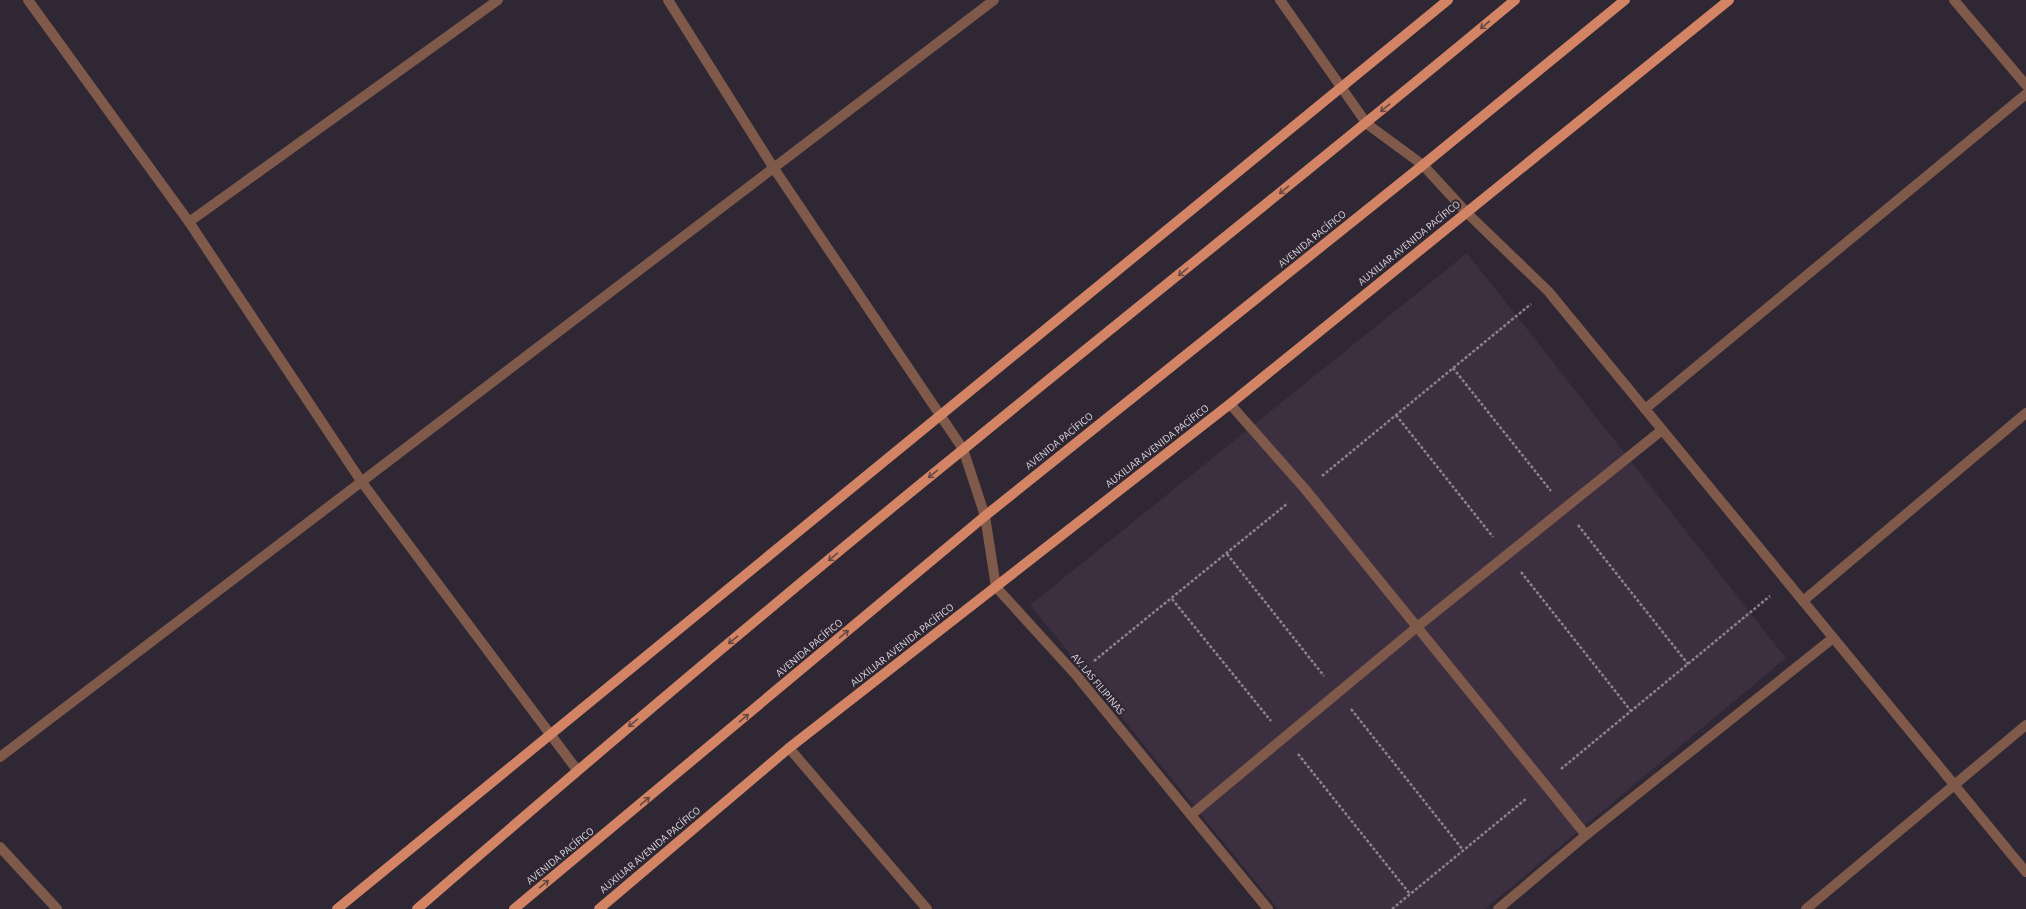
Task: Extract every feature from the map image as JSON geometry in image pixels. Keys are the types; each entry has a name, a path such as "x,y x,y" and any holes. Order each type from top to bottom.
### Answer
{"main road":[{"path":"338,909 1448,0"},
{"path":"417,909 577,770 963,449 1367,124 1515,0"},
{"name":"AVENIDA PACÍFICO","path":"514,909 985,516 1423,165 1625,0"},
{"name":"AUXILIAR AVENIDA PACÍFICO","path":"599,909 789,748 1230,404 1729,0"}],"street":[{"path":"28,0 189,222 361,481 577,770"},
{"path":"189,222 498,0"},
{"path":"668,0 775,170 963,449 985,516 996,587"},
{"path":"0,758 361,481 775,170 994,0"},
{"path":"1280,0 1367,124 1423,165 1466,212 1548,291 2026,872"},
{"path":"1954,0 2026,85"},
{"path":"1644,409 2026,94"},
{"path":"1230,404 1305,489 1586,836"},
{"path":"1803,601 2026,413"},
{"path":"1191,815 1417,627 1662,430"},
{"name":"AV. LAS FILIPINAS","path":"996,587 1076,675 1268,909"},
{"path":"1498,909 1586,836 1833,638"},
{"path":"1806,909 1955,786 2026,725"},
{"path":"789,748 927,909"},
{"path":"0,847 57,909"}],"path":[{"path":"1392,909 1787,582"}],"shaded area":[{"path":"1467,253 1786,658 1485,909 1278,909 1030,605"}]}
